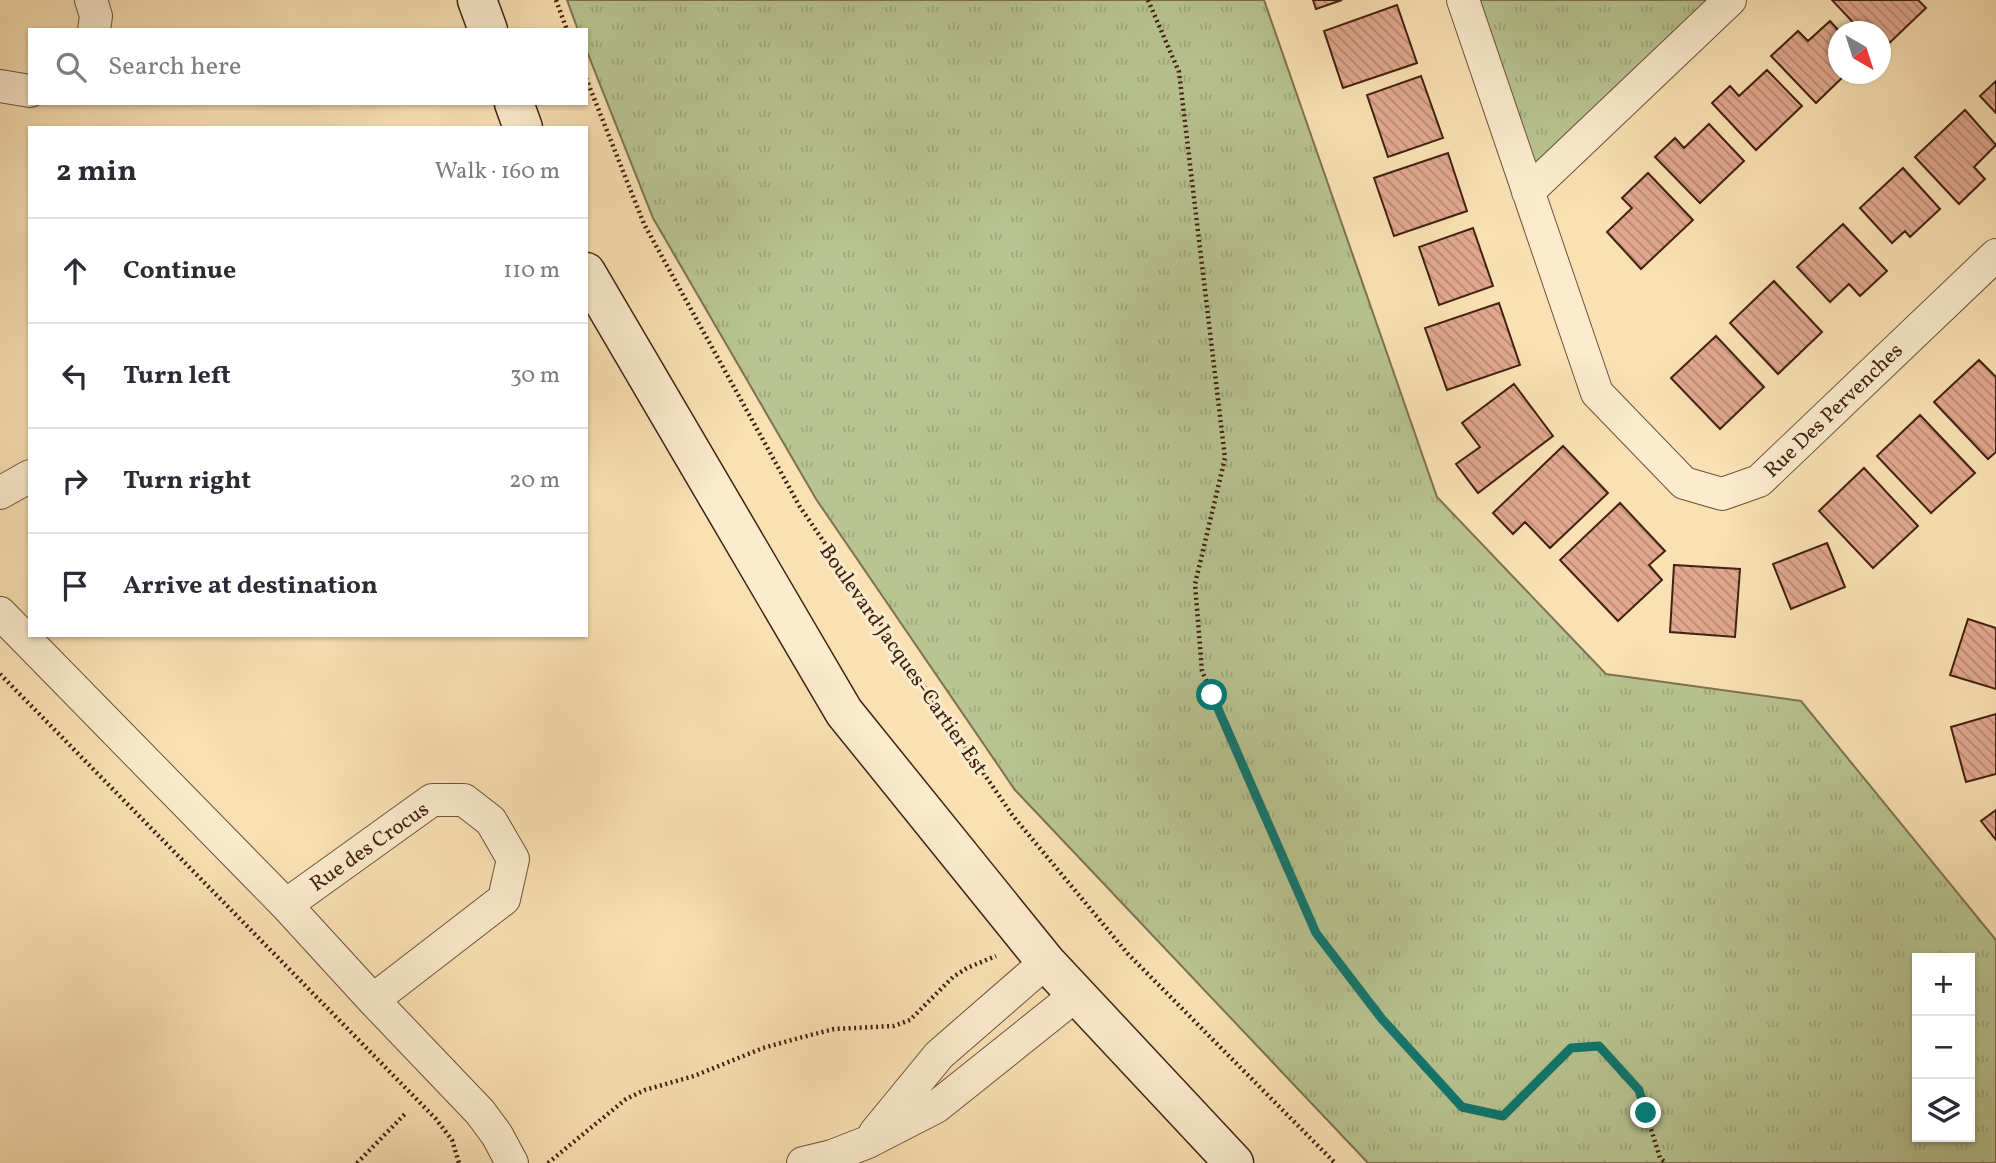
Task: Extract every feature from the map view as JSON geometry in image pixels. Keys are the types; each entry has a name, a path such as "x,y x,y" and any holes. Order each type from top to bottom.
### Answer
{"main road":[{"path":"477,0 487,28"},
{"path":"515,105 522,126"},
{"path":"588,275 844,712 1046,962 1234,1163"}],"street":[{"path":"91,0 96,16 94,28"},
{"name":"Rue Des Pervenches","path":"1462,0 1597,393 1684,483 1722,494 1759,481 1996,255"},
{"path":"1528,192 1730,0"},
{"path":"0,86 28,91"},
{"path":"0,493 28,477"},
{"name":"Rue des Crocus","path":"0,613 28,634"},
{"name":"Rue des Crocus","path":"34,639 480,1112 497,1135 512,1163"},
{"name":"Rue des Crocus","path":"286,905 432,800 464,800 491,821 513,859 504,899 373,1000"},
{"path":"868,1142 939,1055 1046,962"},
{"path":"803,1163 832,1156 868,1142 936,1107 1076,995"}],"path":[{"path":"556,0 566,28"},
{"path":"1148,0 1179,72 1225,458 1195,584 1202,671 1316,933 1382,1019 1462,1107 1503,1116 1571,1048 1599,1046 1639,1090 1660,1158 1666,1163"},
{"name":"Boulevard Jacques-Cartier Est","path":"588,83 644,224 800,507 997,793 1021,826 1128,954 1335,1163"},
{"path":"0,674 436,1119 452,1140 459,1163"},
{"path":"548,1163 626,1099 645,1090 715,1068 762,1048 811,1035 834,1029 894,1026 910,1020 961,971 996,956"},
{"path":"357,1163 406,1114"}],"green space":[{"path":"567,0 1264,0 1437,497 1606,674 1801,701 1996,940 1996,1163 1368,1163 1015,790 816,499 653,218 588,54 588,28 577,28"},
{"path":"1463,0 1730,0 1528,192"}],"building":[{"path":"1313,0 1342,0 1316,9"},
{"path":"1832,0 1918,0 1926,8 1891,41 1891,21 1852,21"},
{"path":"1397,5 1417,63 1343,88 1324,31"},
{"path":"1828,23 1828,84 1836,84 1816,103 1771,56 1798,31 1808,41"},
{"path":"1767,70 1802,106 1756,150 1712,103 1730,86 1739,96"},
{"path":"1421,76 1443,138 1388,157 1367,95"},
{"path":"1996,81 1996,113 1980,96"},
{"path":"1965,110 1996,145 1974,167 1985,179 1959,204 1915,157"},
{"path":"1709,124 1744,161 1700,203 1655,157 1675,138 1684,148"},
{"path":"1448,153 1467,211 1394,236 1374,178"},
{"path":"1903,168 1940,209 1910,237 1905,231 1892,243 1860,208"},
{"path":"1648,173 1693,220 1641,269 1607,232 1632,208 1622,198"},
{"path":"1843,224 1887,271 1860,296 1849,284 1830,302 1797,267"},
{"path":"1473,228 1493,286 1439,305 1419,247"},
{"path":"1774,281 1822,332 1778,374 1730,323"},
{"path":"1499,303 1520,365 1447,390 1425,328"},
{"path":"1716,336 1764,387 1720,429 1671,378"},
{"path":"1979,360 1996,377 1996,452 1988,459 1934,402"},
{"path":"1514,384 1553,436 1478,493 1456,464 1480,447 1462,423"},
{"path":"1920,415 1975,473 1931,513 1877,456"},
{"path":"1563,446 1608,493 1550,548 1525,522 1513,534 1493,513"},
{"path":"1864,468 1918,526 1873,568 1819,511"},
{"path":"1620,503 1665,551 1649,565 1662,580 1618,621 1560,560"},
{"path":"1827,543 1845,587 1791,609 1773,564"},
{"path":"1674,565 1740,569 1735,637 1670,632"},
{"path":"1968,619 1996,628 1996,689 1950,675"},
{"path":"1996,714 1996,774 1966,782 1951,727"},
{"path":"1996,810 1996,840 1981,821"}],"route":[{"path":"1212,695 1316,933 1382,1019 1462,1107 1503,1116 1571,1048 1599,1046 1639,1090 1646,1113"}]}
